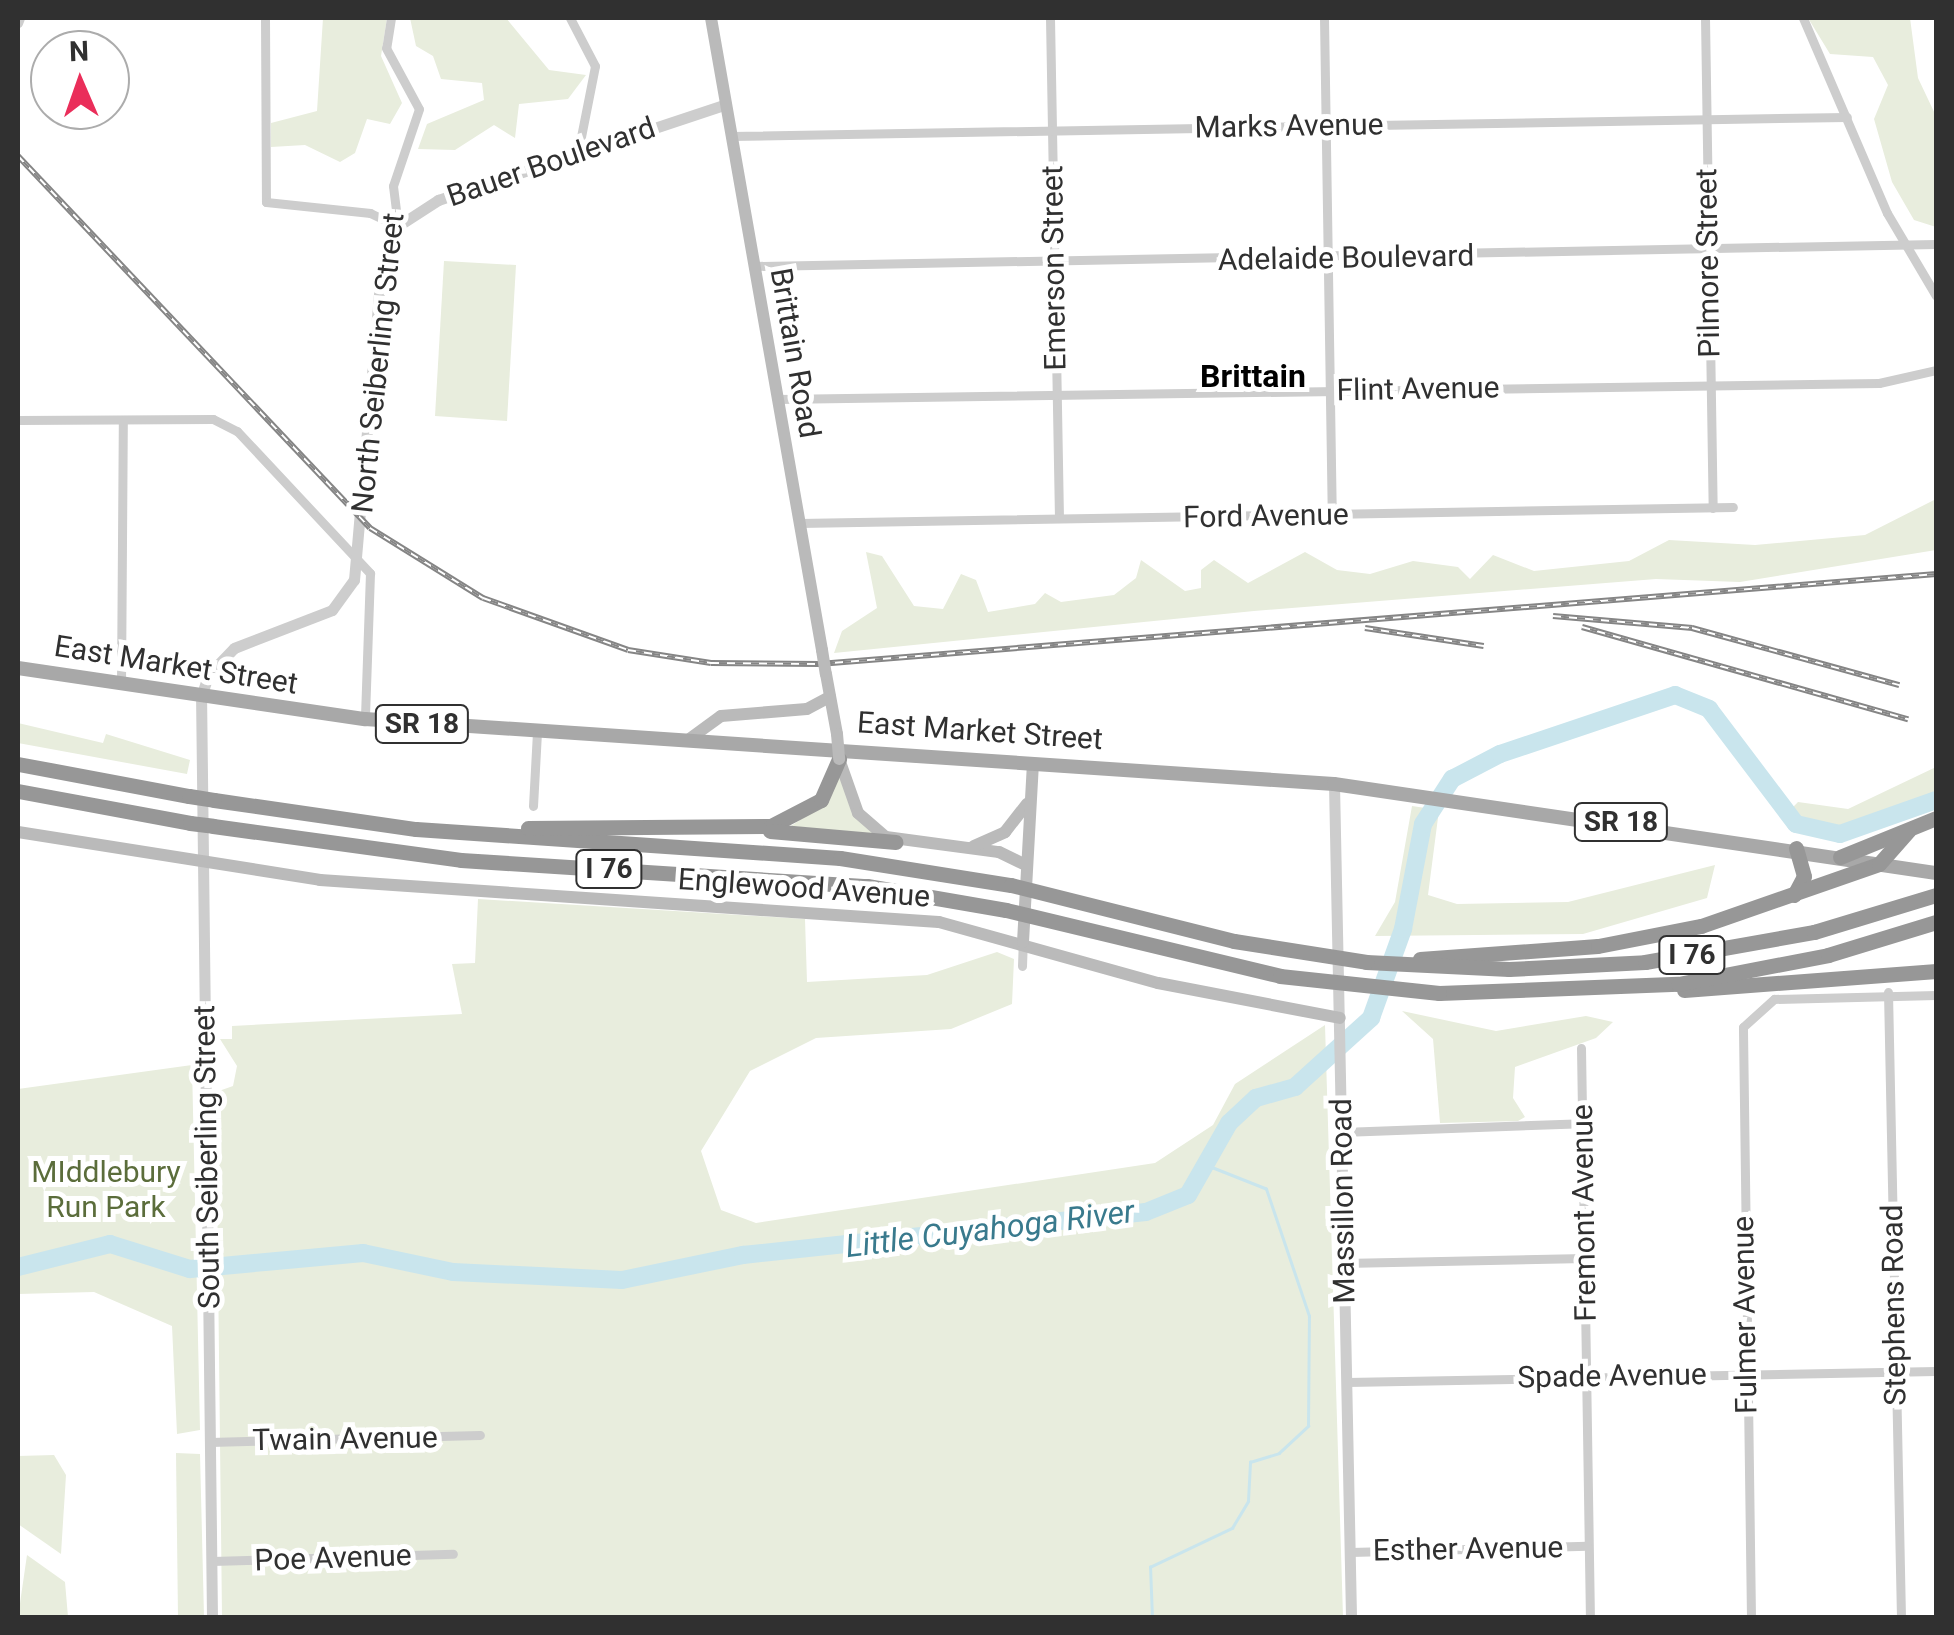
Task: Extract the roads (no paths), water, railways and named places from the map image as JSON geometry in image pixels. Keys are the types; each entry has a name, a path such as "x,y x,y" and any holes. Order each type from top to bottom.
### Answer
{"highway":[{"path":"751,830 814,808 839,759"},
{"name":"I 76","path":"19,765 189,796 416,829 840,858 1011,885 1234,941 1366,962 1577,967 1724,951 1936,895"},
{"name":"I 76","path":"18,791 190,823 462,860 868,886 1006,910 1280,976 1440,994 1640,988 1776,967 1936,922"},
{"path":"18,799 84,803"},
{"path":"1840,857 1936,818"},
{"path":"416,829 751,830 896,842"},
{"path":"1440,963 1632,940 1794,894 1879,864 1908,830"},
{"path":"1794,894 1804,876 1796,848"},
{"path":"1640,988 1936,971"}],"main road":[{"name":"Brittain Road","path":"711,18 839,759 858,812 896,842"},
{"name":"East Market Street","path":"18,668 365,720 1334,784 1796,848 1936,872"},
{"path":"688,740 721,716 807,709 830,698"},
{"path":"1023,942 1032,763"},
{"path":"970,847 1005,832 1030,798"},
{"name":"Englewood Avenue","path":"18,832 320,880 938,922 1023,942 1158,983 1340,1018"},
{"path":"896,842 970,847 1026,865"}],"street":[{"path":"265,18 266,202 370,214 398,226"},
{"name":"North Seiberling Street","path":"201,697 226,652 332,610 358,560 381,270 398,226 393,186 419,108 386,48 391,18"},
{"path":"570,18 595,66 578,152"},
{"name":"Emerson Street","path":"1050,18 1059,518"},
{"path":"1324,18 1332,515"},
{"name":"Pilmore Street","path":"1705,18 1712,508"},
{"path":"1804,18 1906,246 1936,296"},
{"name":"Bauer Boulevard","path":"398,226 415,209 724,106"},
{"name":"Marks Avenue","path":"731,136 1847,117"},
{"name":"Adelaide Boulevard","path":"755,266 1708,253 1936,244"},
{"name":"Flint Avenue","path":"778,399 1879,383 1936,370"},
{"path":"18,420 225,421 358,560 373,588 365,720"},
{"path":"122,684 123,420"},
{"name":"Ford Avenue","path":"799,523 1732,507"},
{"name":"South Seiberling Street","path":"201,697 212,1618"},
{"path":"533,806 537,731"},
{"name":"Massillon Road","path":"1334,784 1351,1618"},
{"path":"1022,966 1023,942"},
{"path":"1888,992 1936,995"},
{"name":"Fulmer Avenue","path":"1751,1618 1740,1051 1749,1014 1774,999 1888,992"},
{"name":"Stephens Road","path":"1888,992 1900,1618"},
{"name":"Fremont Avenue","path":"1581,1048 1590,1618"},
{"path":"1342,1132 1582,1124"},
{"path":"1344,1263 1585,1258"},
{"name":"Spade Avenue","path":"1347,1382 1936,1371"},
{"name":"Twain Avenue","path":"210,1442 480,1435"},
{"name":"Esther Avenue","path":"1350,1552 1587,1546"},
{"name":"Poe Avenue","path":"212,1562 454,1554"}],"waterway":[{"name":"Little Cuyahoga River","path":"18,1267 110,1244 190,1269 363,1253 453,1272 622,1280 743,1255 1146,1212 1188,1195 1229,1123 1256,1098 1295,1087 1371,1018 1403,929 1423,824 1452,779 1500,754 1675,695 1709,709 1796,824 1840,834 1936,800"},
{"path":"1152,1618 1150,1567 1232,1528 1248,1501 1250,1462 1279,1453 1308,1426 1309,1316 1266,1189 1208,1166"}],"railway":[{"path":"18,156 370,528 483,598 628,650 711,663 819,664 1936,574"},
{"path":"1553,616 1692,628 1899,685"},
{"path":"1582,627 1908,719"},
{"path":"1365,628 1484,646"}],"district":[{"name":"Brittain","path":"1253,376"}],"park label":[{"name":"MIddlebury Run Park","path":"106,1189"}]}
